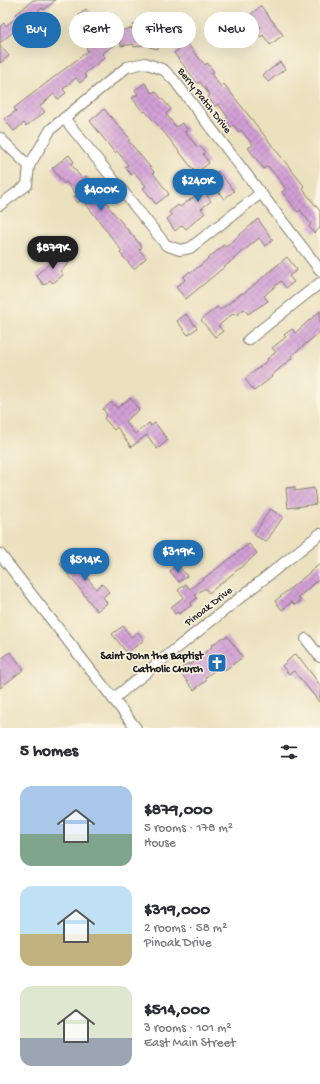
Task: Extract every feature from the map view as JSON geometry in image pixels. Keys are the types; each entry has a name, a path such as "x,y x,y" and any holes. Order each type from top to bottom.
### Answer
{"street":[{"name":"Berry Patch Drive","path":"0,205 27,185 30,166 52,128 127,68 145,63 164,70 320,270"},
{"path":"64,118 166,246 180,250 190,248 261,193"},
{"path":"0,138 30,166"},
{"path":"248,340 320,283"},
{"name":"Pinoak Drive","path":"113,698 320,534"},
{"path":"0,554 136,728"},
{"path":"306,640 320,657"}],"building":[{"path":"33,0 55,0 44,10 42,8 37,12 19,12"},
{"path":"261,6 283,35 270,45 263,35 261,37 259,35 259,29 261,27 259,24 259,12 254,12"},
{"path":"12,21 12,33 0,43 0,27 4,23 6,26"},
{"path":"132,28 132,44 124,46 124,30"},
{"path":"0,45 9,56 0,63"},
{"path":"86,48 110,48 102,54 105,57 84,74 87,77 80,83 76,78 63,89 66,93 58,99 54,94 40,106 45,112 26,126 24,123 14,131 4,119 16,111 14,108 88,51"},
{"path":"180,48 190,48 205,65 207,63 214,72 211,74 221,87 224,84 304,186 302,188 320,211 320,228 314,233 309,226 311,224 300,210 298,212 282,192 286,189 268,166 264,169 248,148 253,145 241,130 239,132 233,125 231,127 225,120 228,117 218,104 215,106 208,97 210,95 200,82 197,83 174,53"},
{"path":"280,62 285,69 268,82 263,75"},
{"path":"145,83 152,93 155,91 171,109 166,114 176,127 182,123 188,130 185,132 197,147 199,145 205,152 203,154 209,163 196,173 163,131 145,111 143,112 132,98 138,94 135,90"},
{"path":"104,109 130,139 128,140 154,172 153,173 169,194 156,204 143,188 146,186 134,172 131,175 125,167 128,165 117,151 115,153 90,121"},
{"path":"69,155 74,162 71,164 82,179 86,176 92,184 90,186 101,200 103,198 142,247 139,250 146,258 134,269 120,253 122,251 86,204 81,200 77,203 73,198 77,195 66,182 64,184 52,168"},
{"path":"218,171 234,191 224,199 216,189 207,196 211,201 201,209 205,213 186,229 182,225 175,231 167,219 172,215 169,212 178,205 180,207 212,184 208,179"},
{"path":"258,219 273,240 265,246 259,238 186,299 176,287 185,280 183,277 190,271 191,273 224,245 226,247"},
{"path":"61,254 69,263 60,271 63,275 53,283 50,280 44,285 36,275"},
{"path":"287,257 297,270 289,276 294,282 286,288 281,281 264,296 268,301 248,314 244,309 236,316 234,313 218,326 223,331 215,337 201,320 217,307 220,310 242,293 243,294"},
{"path":"320,311 320,332 291,356 292,358 271,376 272,377 254,391 245,379 276,352 272,348 286,337 284,335 292,329 295,333"},
{"path":"186,314 197,328 188,335 177,321"},
{"path":"130,398 139,410 125,421 135,434 149,423 151,426 155,423 168,440 157,449 147,435 131,447 117,427 114,430 104,418 107,415 103,409 112,402 117,408"},
{"path":"295,487 295,491 314,488 316,504 288,508 286,488"},
{"path":"270,509 283,517 266,542 254,535"},
{"path":"249,544 257,553 251,559 209,593 205,588 195,595 197,598 191,603 192,605 179,614 178,612 175,614 171,607 184,597 178,590 186,584 190,589"},
{"path":"71,555 81,567 87,562 93,570 86,576 96,589 102,584 109,592 103,597 107,603 97,611 60,564"},
{"path":"320,564 320,579 298,597 301,601 295,605 292,602 282,610 275,601"},
{"path":"178,565 187,576 179,582 170,571"},
{"path":"123,626 131,637 138,632 144,640 127,653 112,634"},
{"name":"Saint John the Baptist Catholic Church","path":"227,636 243,657 225,670 221,665 205,678 207,680 194,690 180,672 183,670 182,668 188,663 190,665 212,647 211,646 223,637 224,638"},
{"path":"10,652 24,669 0,688 0,660"},
{"path":"295,654 298,658 299,657 320,685 320,703 294,671 289,674 282,666"}],"place":[{"name":"Saint John the Baptist Catholic Church","path":"217,663"}]}
